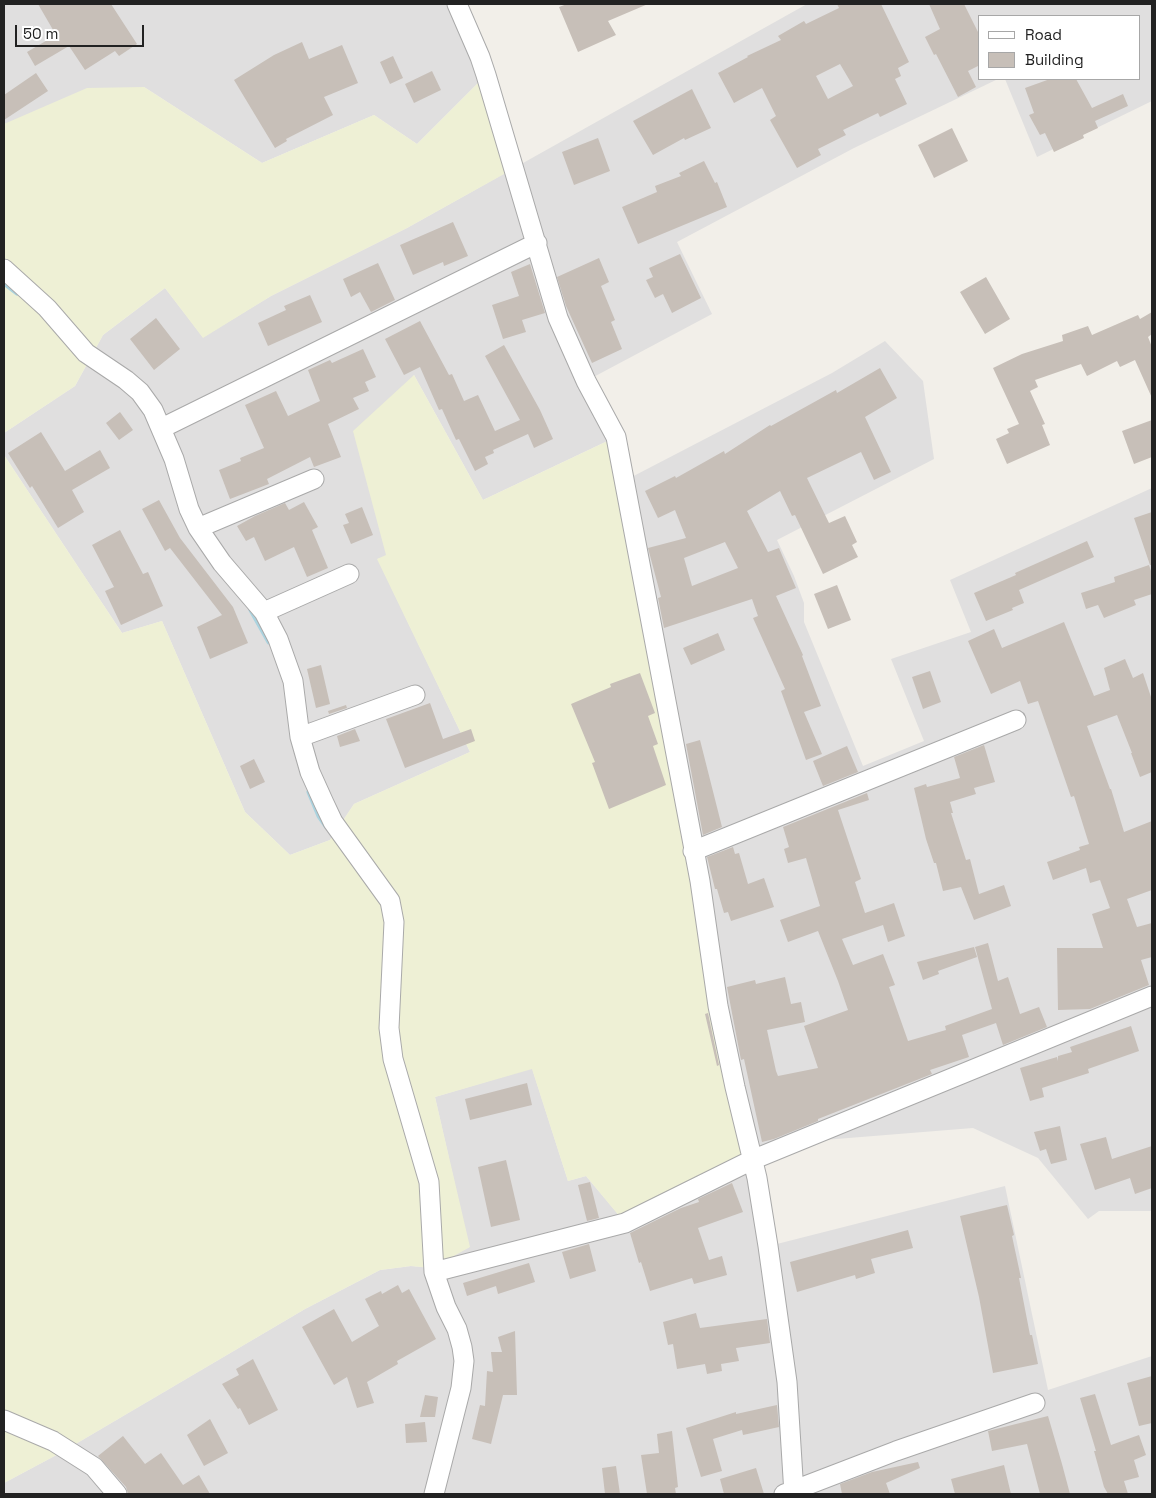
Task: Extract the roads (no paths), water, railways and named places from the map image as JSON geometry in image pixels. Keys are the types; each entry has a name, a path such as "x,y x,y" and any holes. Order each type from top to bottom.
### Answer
{"street":[{"path":"457,4 483,66 558,318 586,381 616,437 700,881 718,1006 752,1160 768,1246 787,1382 791,1493 896,1450 1035,1403"},
{"path":"162,428 537,243"},
{"path":"4,269 47,308 86,353 126,380 140,392 154,410 174,459 189,509 198,528 222,563 264,612 278,639 293,681 300,737 310,772 334,822 390,902 394,922 389,1028 393,1059 429,1182 434,1272 446,1307 457,1329 464,1361 461,1388 434,1494"},
{"path":"198,528 314,480"},
{"path":"264,612 349,574"},
{"path":"300,737 415,695"},
{"path":"693,851 1016,720"},
{"path":"434,1272 625,1223 752,1160 1152,996"},
{"path":"4,1420 54,1441 94,1467 117,1494"}],"waterway":[{"path":"4,283 17,293"},
{"path":"251,610 269,642"},
{"path":"309,792 319,816 326,826"}]}
